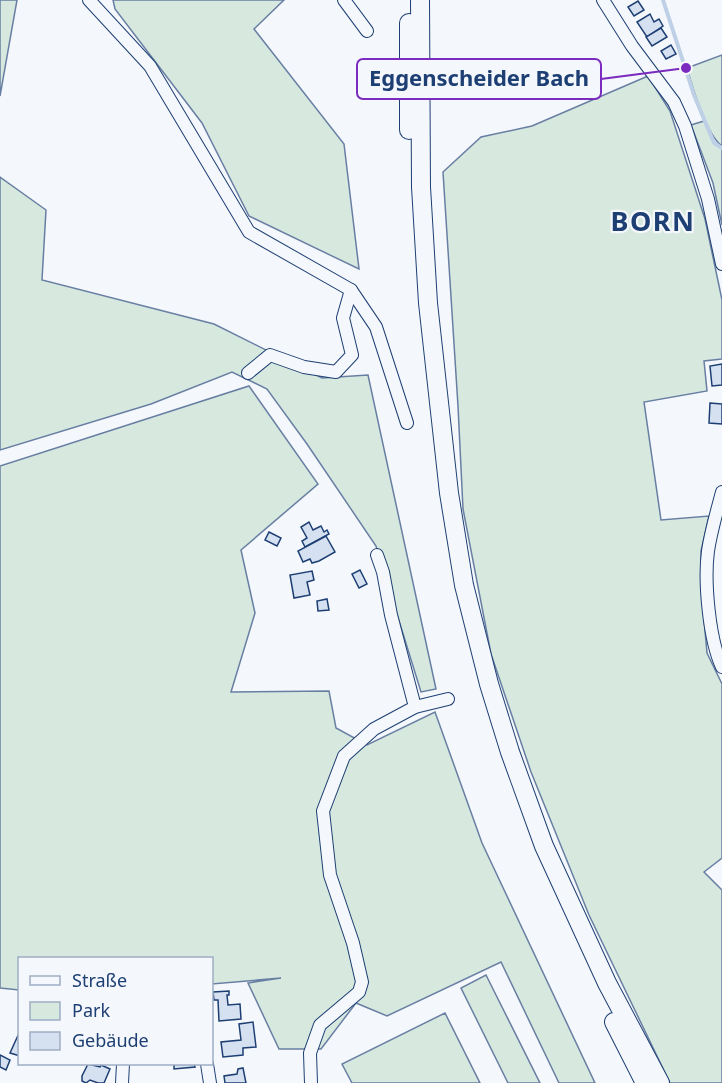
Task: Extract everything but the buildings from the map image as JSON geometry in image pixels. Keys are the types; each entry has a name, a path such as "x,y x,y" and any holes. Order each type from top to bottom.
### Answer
{"highway":[{"path":"408,0 415,59 428,303 448,494 464,585 489,684 510,752 544,846 607,983 660,1083"},
{"path":"420,0 409,161 415,300 434,477 454,583 486,710 536,856 645,1083"}],"street":[{"path":"89,0 150,66 249,232 351,290 376,327 407,423"},
{"path":"344,0 367,31"},
{"path":"603,0 632,46 674,102 682,118 708,199 722,264"},
{"path":"248,373 270,355 304,367 336,372 352,355 343,318 351,290"},
{"path":"720,659 709,614 708,553 722,492"},
{"path":"377,555 416,706"},
{"path":"311,1083 310,1053 320,1025 359,992 362,982 353,943 330,875 323,811 344,756 374,729 416,706 448,699"},
{"path":"122,1083 123,1065"},
{"path":"207,1065 210,1083"}],"green space":[{"path":"0,0 17,0 0,96"},
{"path":"113,0 284,0 254,29 344,144 359,269 249,216 202,123 115,9"},
{"path":"722,55 722,146 716,141 706,122 687,68"},
{"path":"648,76 670,111 705,219 722,300 722,359 704,361 707,391 644,402 661,520 709,516 701,551 701,585 707,653 722,684 722,858 704,872 722,890 722,1083 670,1083 589,915 531,772 491,654 463,509 443,172 481,137 532,126"},
{"path":"704,121 714,143 722,149 722,225 713,183 691,125"},
{"path":"0,177 46,210 42,280 214,324 322,378 368,375 436,689 421,692 376,546 267,389 232,372 151,404 0,450"},
{"path":"249,386 318,484 241,550 255,613 231,692 329,691 336,728 367,745 435,712 482,843 595,1083 559,1083 501,962 387,1016 356,1003 321,1049 279,1049 248,983 281,978 213,984 213,957 18,957 18,990 0,988 0,466"},
{"path":"486,975 540,1083 508,1083 461,988"},
{"path":"445,1013 480,1083 352,1083 342,1064"}],"waterway":[{"path":"663,0 694,95 714,143 722,148"}],"place":[{"name":"Eggenscheider Bach","path":"686,68"}],"district":[{"name":"BORN","path":"653,220"}]}
